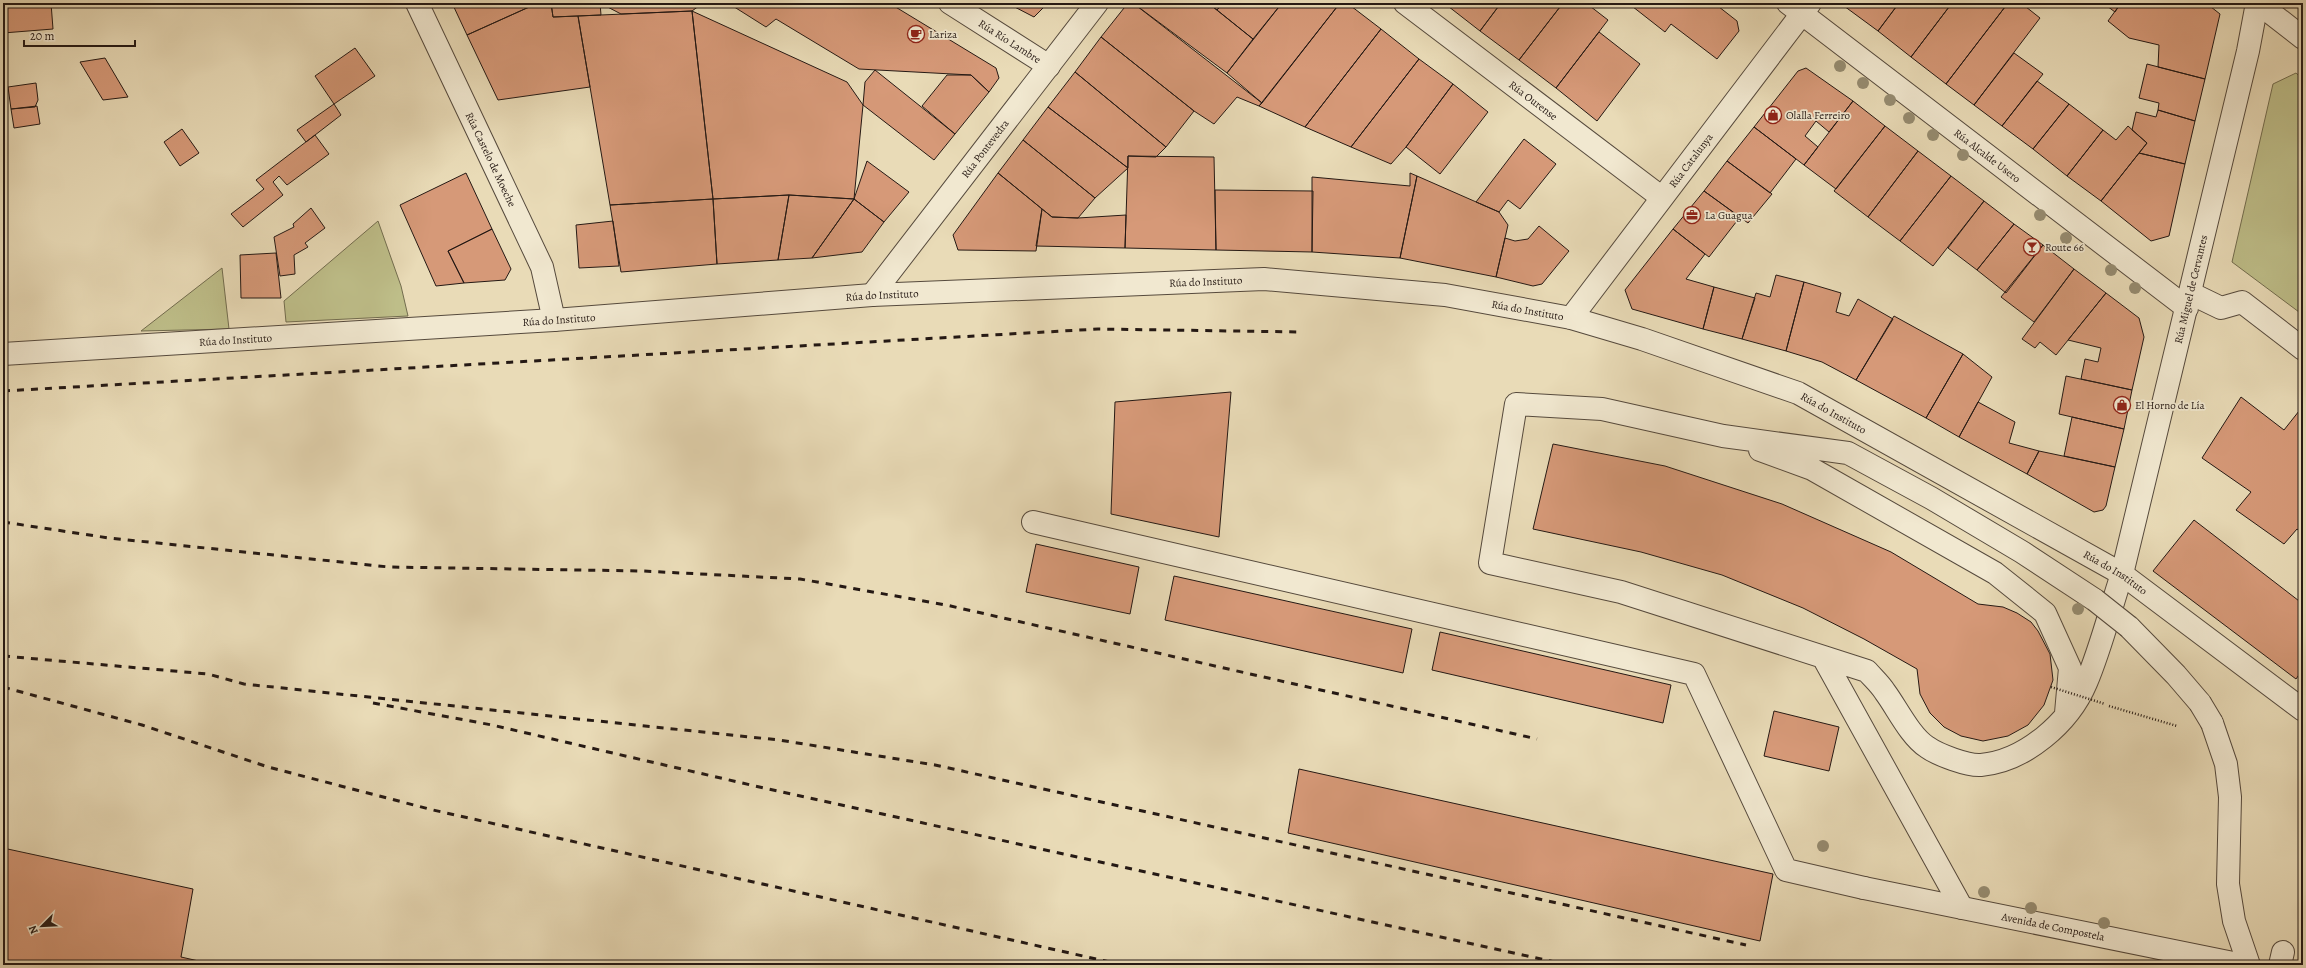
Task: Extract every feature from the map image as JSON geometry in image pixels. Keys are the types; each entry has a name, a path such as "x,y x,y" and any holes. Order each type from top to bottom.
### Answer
{"street":[{"name":"Rúa Castelo de Moeche","path":"417,3 542,267 554,320"},
{"name":"Rúa Río Lambre","path":"950,3 1049,66"},
{"name":"Rúa Pontevedra","path":"872,295 1097,3"},
{"name":"Rúa Ourense","path":"1405,3 1661,197"},
{"path":"2257,3 2303,38"},
{"name":"Rúa Miguel de Cervantes","path":"1723,436 1602,409 1516,404 1490,563 1621,592 1867,671 1885,691 1906,723 1926,747 1951,759 1979,765 2004,760 2032,746 2065,718 2086,684 2122,574 2248,51 2257,3"},
{"name":"Rúa Catalunya","path":"1571,318 1800,7"},
{"name":"Rúa Alcalde Usero","path":"1800,7 2189,300 2221,308 2242,302 2303,349"},
{"name":"Rúa do Instituto","path":"3,354 554,320 872,295 1264,279 1444,295 1571,318 1642,339 1798,393 2122,574 2303,710"},
{"path":"1723,436 1848,453 1931,498 2016,548 2095,600 2129,627 2176,675 2200,703 2212,723 2226,764 2230,797 2228,884 2234,921 2249,965"},
{"path":"1723,436 1812,469 1995,573 2045,613 2070,668 2065,718"},
{"name":"Avenida de Compostela","path":"1033,522 1694,674 1786,870 1864,888 2243,965"},
{"path":"1823,657 1962,908"}],"path":[{"path":"2051,687 2105,704"}],"green space":[{"path":"2296,73 2303,79 2303,315 2232,262 2273,84"},
{"path":"378,221 401,286 408,316 286,322 284,301"},
{"path":"222,268 229,329 141,331"}],"building":[{"path":"3,3 51,3 53,29 3,33"},
{"path":"325,3 335,3 327,7"},
{"path":"452,3 538,3 467,35"},
{"path":"538,3 551,3 553,17 578,16 590,87 498,100 467,35"},
{"path":"551,3 600,3 601,15 553,17"},
{"path":"600,3 703,3 692,11 621,14"},
{"path":"728,3 889,3 996,68 999,78 989,92 971,75 859,69 776,19 766,27"},
{"path":"1007,3 1048,3 1034,17"},
{"path":"1128,3 1133,3 1262,103 1259,106 1237,97 1214,124 1194,111 1101,37"},
{"path":"1133,3 1208,3 1253,39 1227,73"},
{"path":"1208,3 1223,3 1217,10"},
{"path":"1223,3 1282,3 1253,39 1217,10"},
{"path":"1282,3 1340,3 1262,103 1227,73"},
{"path":"1340,3 1347,3 1381,29 1305,127 1259,106"},
{"path":"1444,3 1501,3 1480,31"},
{"path":"1501,3 1563,3 1519,60 1480,31"},
{"path":"1563,3 1586,3 1608,20 1556,88 1519,60"},
{"path":"1628,3 1714,3 1737,21 1739,31 1717,59 1671,24 1665,32"},
{"path":"1846,3 1899,3 1878,31 1844,6"},
{"path":"1899,3 1952,3 1911,57 1878,31"},
{"path":"1952,3 2008,3 1946,84 1911,57"},
{"path":"2008,3 2021,3 2040,18 1974,105 1946,84"},
{"path":"2103,3 2121,3 2115,12"},
{"path":"2121,3 2206,3 2220,14 2205,79 2158,67 2159,45 2129,38 2108,21"},
{"path":"692,11 713,199 610,205 578,16"},
{"path":"692,11 847,82 863,105 854,199 789,195 713,199"},
{"path":"1381,29 1419,59 1351,147 1305,127"},
{"path":"1599,32 1640,64 1597,121 1556,88"},
{"path":"1101,37 1194,111 1166,147 1075,72"},
{"path":"355,48 375,76 334,104 315,76"},
{"path":"2014,53 2043,74 2002,126 1974,105"},
{"path":"105,58 128,97 103,100 80,62"},
{"path":"1419,59 1453,84 1406,147 1391,164 1351,147"},
{"path":"2147,64 2205,79 2195,121 2158,110 2159,103 2139,98"},
{"path":"1806,68 1853,101 1829,132 1816,121 1805,136 1818,147 1804,165 1754,127 1798,71"},
{"path":"875,70 955,134 934,160 863,105 865,82"},
{"path":"1075,72 1166,147 1156,157 1128,156 1128,168 1048,107"},
{"path":"947,75 971,75 989,92 955,134 922,106"},
{"path":"2037,81 2069,104 2033,149 2002,126"},
{"path":"36,83 38,100 35,107 11,109 8,87"},
{"path":"1453,84 1488,112 1440,174 1406,147"},
{"path":"1853,101 1885,126 1836,189 1804,165"},
{"path":"334,104 341,115 306,142 297,130"},
{"path":"2069,104 2103,130 2067,176 2033,149"},
{"path":"37,106 40,124 14,128 11,109"},
{"path":"1048,107 1128,168 1095,198 1023,140"},
{"path":"2158,110 2195,121 2185,164 2139,153 2147,143 2132,130 2136,112 2156,117"},
{"path":"1885,126 1918,151 1868,217 1834,191"},
{"path":"2128,126 2147,143 2101,201 2067,176 2103,130 2116,140"},
{"path":"1754,127 1796,159 1770,193 1727,161"},
{"path":"182,129 199,153 180,166 164,142"},
{"path":"315,135 329,154 287,185 279,176 273,182 283,195 243,227 231,214 264,189 256,180"},
{"path":"1524,139 1556,164 1520,209 1508,200 1499,212 1476,202"},
{"path":"1023,140 1095,198 1078,218 1052,217 998,173"},
{"path":"1918,151 1951,176 1900,241 1868,217"},
{"path":"2139,153 2185,164 2169,236 2151,241 2101,201"},
{"path":"1128,156 1214,157 1216,250 1125,248"},
{"path":"867,161 909,192 884,222 854,199"},
{"path":"1727,161 1772,194 1748,223 1704,191"},
{"path":"466,173 492,229 448,251 464,283 436,286 400,205"},
{"path":"998,173 1042,209 1036,251 958,250 953,235"},
{"path":"1410,173 1417,176 1400,258 1312,252 1312,177 1410,186"},
{"path":"1417,176 1499,212 1508,225 1496,277 1400,258"},
{"path":"1951,176 1984,201 1933,266 1900,241"},
{"path":"1215,190 1313,191 1312,252 1216,250"},
{"path":"1704,191 1740,217 1709,257 1673,229"},
{"path":"789,195 778,260 717,264 713,199"},
{"path":"789,195 854,199 812,258 778,260"},
{"path":"713,199 717,264 621,272 610,205"},
{"path":"854,199 884,222 862,252 812,258"},
{"path":"1984,201 2014,224 1977,270 1948,248"},
{"path":"311,208 325,228 305,243 308,247 294,255 295,274 280,276 274,237 294,227 293,224"},
{"path":"1042,209 1052,217 1078,218 1126,215 1125,248 1036,246"},
{"path":"613,221 619,266 579,268 576,225"},
{"path":"2014,224 2043,245 2006,293 1977,270"},
{"path":"1539,226 1569,251 1542,284 1533,286 1496,277 1505,238 1515,241 1528,239"},
{"path":"492,229 511,269 505,280 464,283 448,251"},
{"path":"1673,229 1705,254 1686,279 1714,287 1703,329 1632,309 1625,290"},
{"path":"2043,245 2074,269 2034,322 2001,297"},
{"path":"276,253 281,298 241,298 240,255"},
{"path":"2074,269 2106,293 2056,355 2040,342 2035,348 2022,339"},
{"path":"1776,275 1804,282 1786,351 1742,339 1756,293 1770,297"},
{"path":"1804,282 1841,293 1836,312 1849,316 1858,299 1893,319 1856,380 1822,362 1786,351"},
{"path":"1714,287 1755,298 1742,339 1703,329"},
{"path":"2106,293 2139,318 2144,337 2132,390 2081,379 2085,359 2098,362 2101,348 2068,340"},
{"path":"1894,316 1963,354 1926,418 1856,380"},
{"path":"1963,354 1992,377 1959,437 1926,418"},
{"path":"2066,376 2132,390 2124,429 2059,414"},
{"path":"1231,392 1219,537 1111,514 1115,402"},
{"path":"2241,397 2284,430 2303,406 2303,533 2297,529 2284,544 2236,510 2251,492 2202,458"},
{"path":"1978,402 2015,422 2009,443 2039,451 2027,474 1959,437"},
{"path":"2072,417 2124,429 2115,467 2064,456"},
{"path":"1553,444 1665,466 1782,504 1891,552 1978,604 2003,607 2017,613 2031,622 2038,631 2050,654 2053,680 2044,705 2028,725 2008,736 1983,741 1961,736 1944,727 1930,713 1920,694 1917,669 1864,639 1803,608 1722,575 1641,552 1533,529"},
{"path":"2039,451 2115,467 2106,506 2103,510 2094,512 2027,474"},
{"path":"2194,520 2303,604 2303,669 2296,679 2153,571"},
{"path":"1036,544 1139,567 1130,614 1026,592"},
{"path":"1174,576 1412,629 1403,673 1165,620"},
{"path":"2303,595 2303,604 2299,600"},
{"path":"1440,632 1671,685 1663,723 1432,670"},
{"path":"1774,711 1839,727 1829,771 1764,756"},
{"path":"1299,769 1773,874 1760,941 1288,833"},
{"path":"3,848 193,889 181,957 203,962 202,965 3,965"}],"railway":[{"path":"3,391 1098,329 1302,332"},
{"path":"3,522 109,538 389,567 642,571 800,579 946,605 1537,739"},
{"path":"3,656 208,674 244,684 779,740 935,765 1746,945"},
{"path":"3,687 142,725 268,767 433,810 1123,965"},
{"path":"373,703 492,725 755,786 1568,965"}],"place":[{"name":"Lariza","path":"916,34"},
{"name":"Olalla Ferreiro","path":"1773,115"},
{"name":"La Guagua","path":"1692,215"},
{"name":"Route 66","path":"2032,247"},
{"name":"El Horno de Lía","path":"2122,405"}]}
